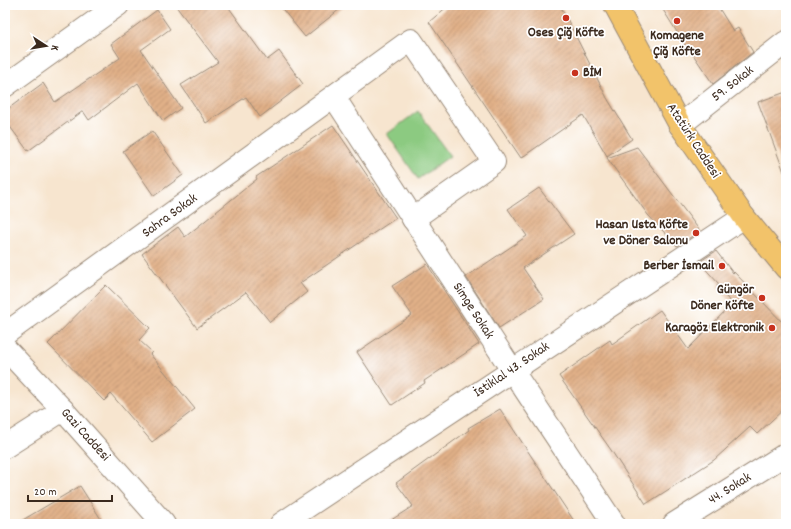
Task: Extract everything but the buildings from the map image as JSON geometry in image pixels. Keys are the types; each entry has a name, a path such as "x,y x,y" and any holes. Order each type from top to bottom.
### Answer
{"main road":[{"name":"Atatürk Caddesi","path":"615,5 680,125 744,217 785,267"}],"street":[{"path":"5,86 118,5"},
{"name":"Sahra Sokak","path":"5,334 411,40 494,162 413,219"},
{"name":"59. Sokak","path":"680,125 786,42"},
{"name":"Simge Sokak","path":"334,97 614,524"},
{"name":"İstiklal 43. Sokak","path":"281,524 744,217"},
{"name":"Gazi Caddesi","path":"5,348 63,410 164,524"},
{"path":"5,447 63,410"},
{"name":"44. Sokak","path":"674,524 786,454"}],"green space":[{"path":"418,111 450,156 418,179 387,134"}],"place":[{"name":"Oses Çiğ Köfte","path":"566,18"},
{"name":"Komagene Çiğ Köfte","path":"677,21"},
{"name":"BİM","path":"575,73"},
{"name":"Hasan Usta Köfte ve Döner Salonu","path":"696,233"},
{"name":"Berber İsmail","path":"722,266"},
{"name":"Güngör Döner Köfte","path":"762,298"},
{"name":"Karagöz Elektronik","path":"772,328"}]}
